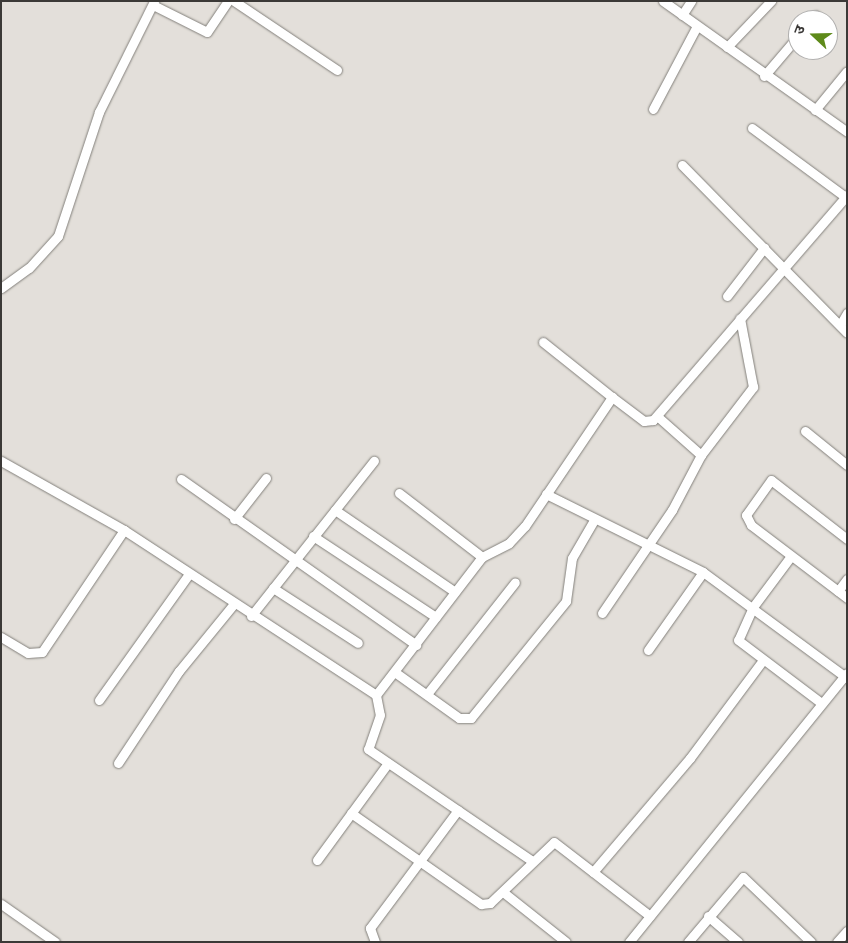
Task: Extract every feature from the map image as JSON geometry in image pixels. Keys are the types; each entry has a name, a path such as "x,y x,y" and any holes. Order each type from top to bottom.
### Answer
{"street":[{"path":"1,288 29,268 58,236 99,112 153,3 207,32 228,1"},
{"path":"234,1 337,70"},
{"path":"663,1 764,76 847,132"},
{"path":"682,15 691,1"},
{"path":"727,47 772,1"},
{"path":"653,109 697,26"},
{"path":"764,76 788,48"},
{"path":"815,110 847,70"},
{"path":"543,342 644,421 657,416 846,197 752,128"},
{"path":"682,165 786,268 847,333"},
{"path":"726,296 764,248"},
{"path":"840,325 847,313"},
{"path":"602,613 648,548 701,455 753,387 740,318"},
{"path":"376,695 396,673 482,557 516,536 612,397"},
{"path":"657,416 701,455"},
{"path":"805,431 845,460"},
{"path":"1,461 124,530 233,605 376,695 380,715 367,747 531,860"},
{"path":"251,616 374,461"},
{"path":"234,519 266,478"},
{"path":"181,479 294,562 416,644"},
{"path":"847,539 771,480 747,511 747,520 847,598"},
{"path":"398,493 482,557"},
{"path":"546,494 648,548 703,572 846,675 820,702 629,942"},
{"path":"335,510 455,592"},
{"path":"396,673 459,718 472,718 566,601 572,558 594,520"},
{"path":"1,637 28,653 42,652 124,530"},
{"path":"314,536 436,617"},
{"path":"792,556 754,607 738,640 820,702"},
{"path":"648,650 703,572"},
{"path":"99,700 189,574"},
{"path":"838,591 847,579"},
{"path":"427,694 515,582"},
{"path":"273,588 358,643"},
{"path":"118,763 179,671 233,605"},
{"path":"593,872 690,758 763,660"},
{"path":"317,860 388,763"},
{"path":"375,942 370,928 458,810"},
{"path":"351,813 481,904 503,892 531,860 554,842 650,916"},
{"path":"688,942 742,877 800,938 811,942"},
{"path":"503,892 566,942"},
{"path":"1,904 55,942"},
{"path":"708,916 738,942"},
{"path":"837,942 847,931"}]}
